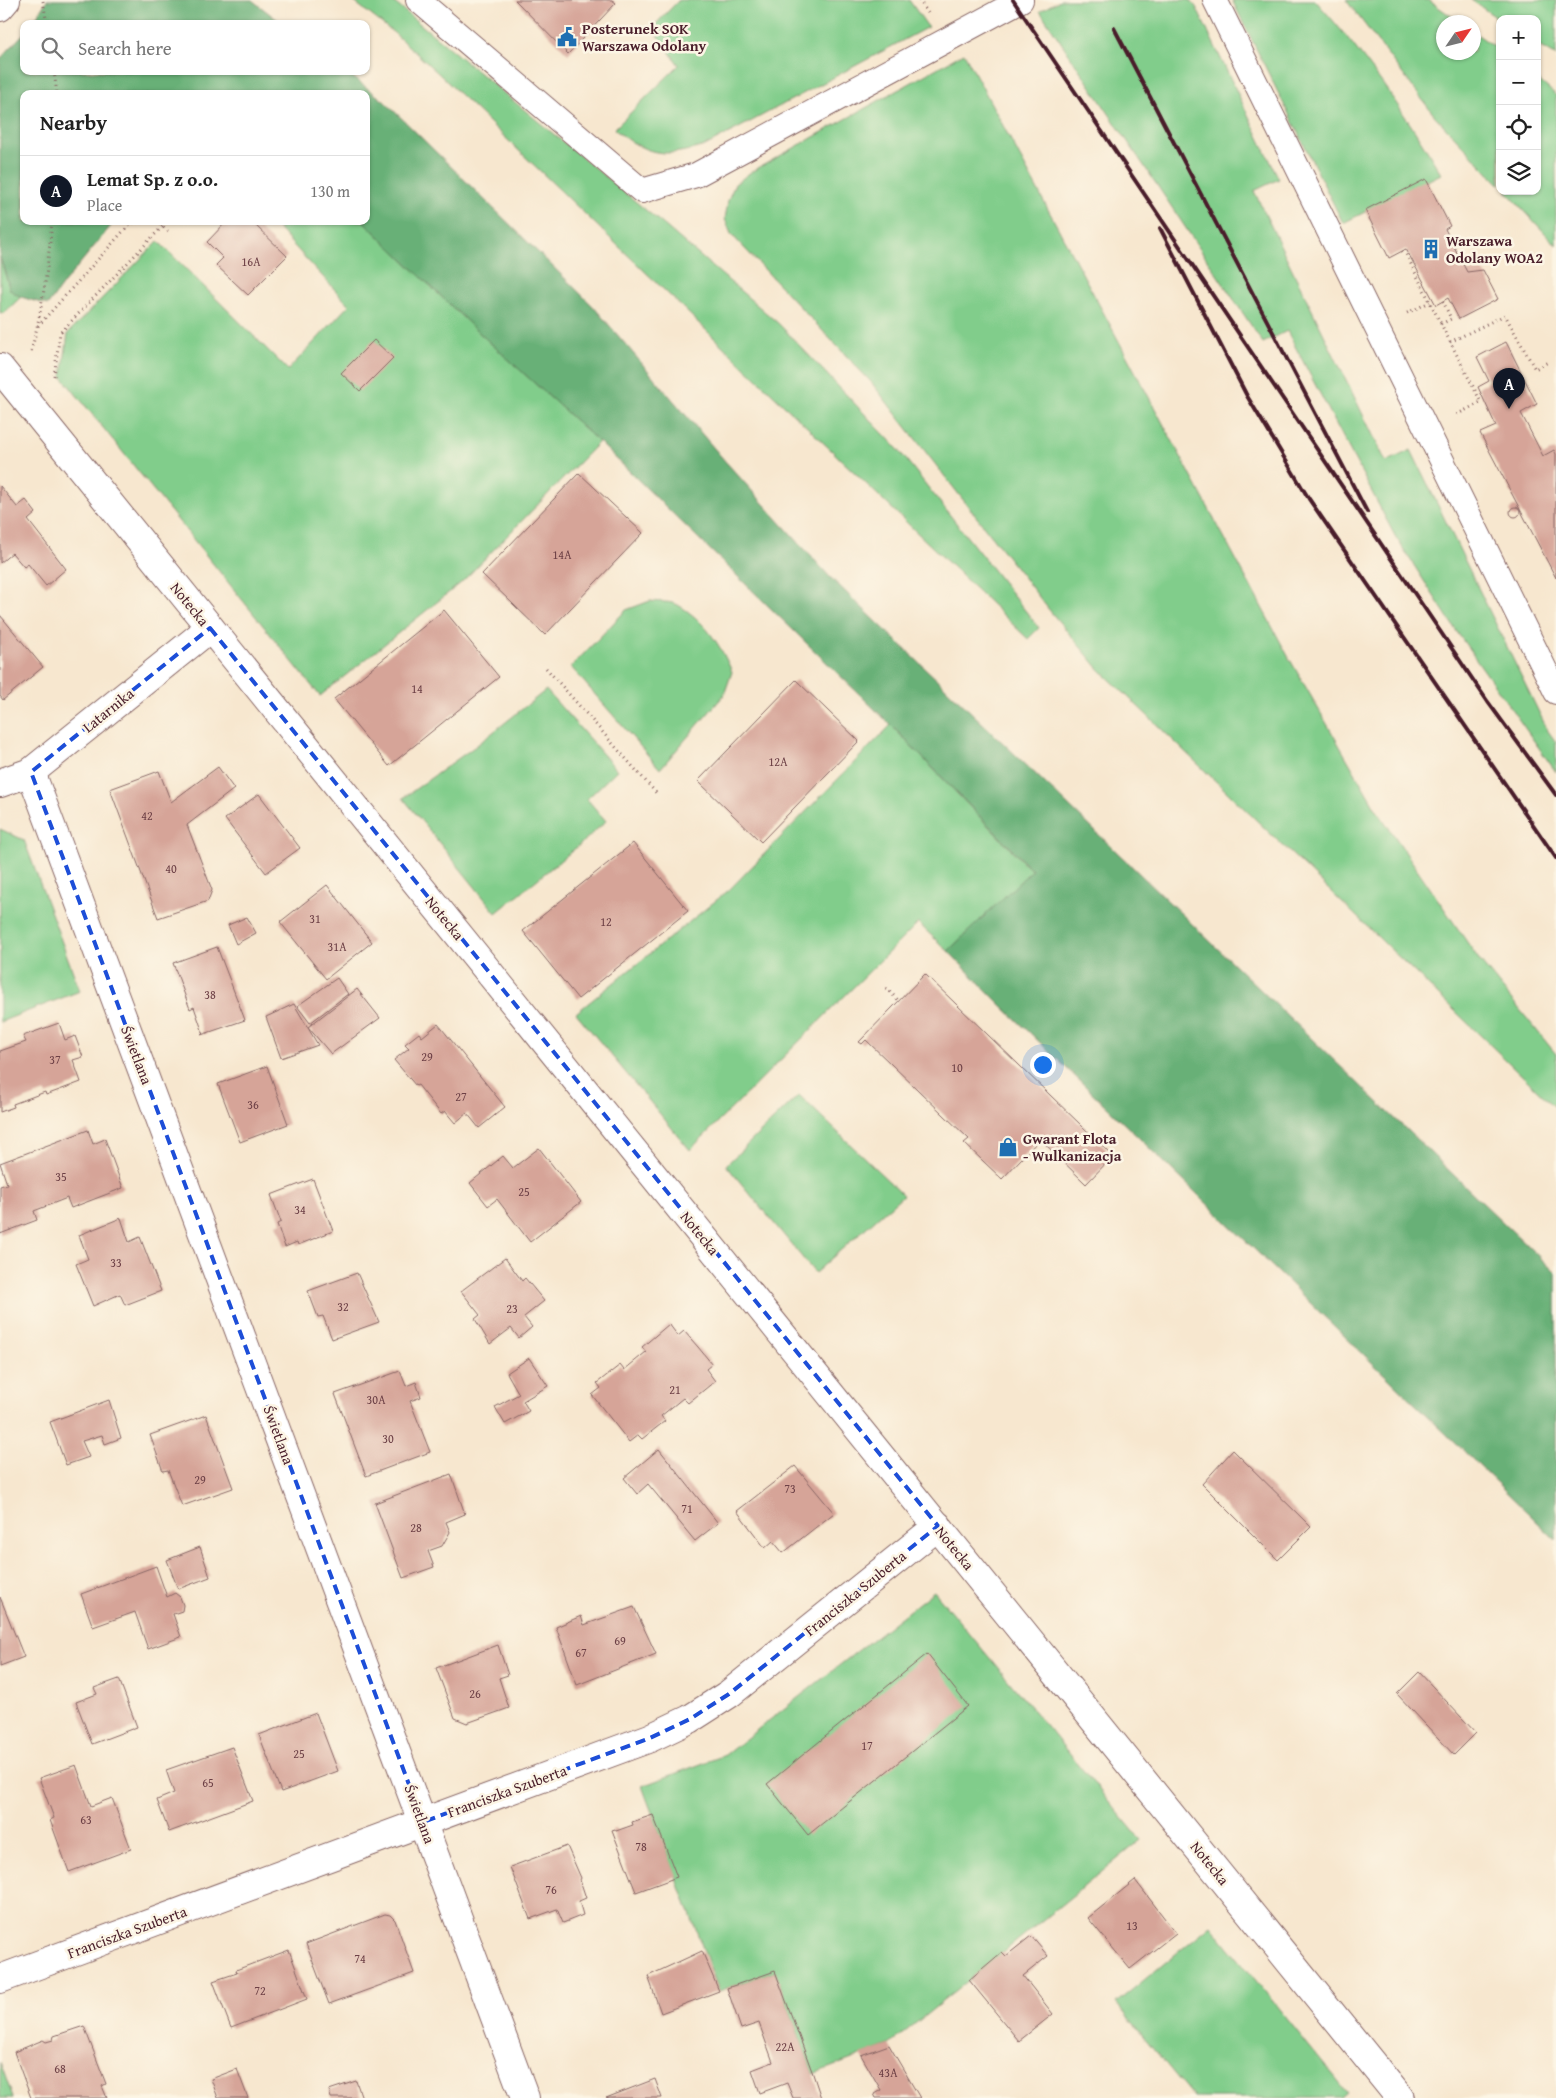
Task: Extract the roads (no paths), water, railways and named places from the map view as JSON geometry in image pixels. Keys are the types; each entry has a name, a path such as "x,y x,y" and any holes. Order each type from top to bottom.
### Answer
{"street":[{"path":"0,7 6,0"},
{"name":"Notecka","path":"0,368 1400,2098"},
{"name":"Latarnika","path":"0,783 31,772 210,628"},
{"name":"Świetlana","path":"31,772 526,2098"},
{"name":"Franciszka Szuberta","path":"0,1979 650,1738 690,1719 729,1694 938,1526"}],"lane":[{"path":"418,0 642,191 696,175 1021,0"},
{"path":"1215,0 1556,692"}],"railway":[{"path":"1013,0 1488,702 1556,795"},
{"path":"1114,28 1367,512"},
{"path":"1160,228 1247,396 1309,499 1556,858"}],"place":[{"name":"Posterunek SOK Warszawa Odolany","path":"567,37"},
{"name":"Warszawa Odolany WOA2","path":"1431,249"},
{"name":"Lemat Sp. z o.o.","path":"1509,409"},
{"name":"Gwarant Flota - Wulkanizacja","path":"1008,1147"}]}
